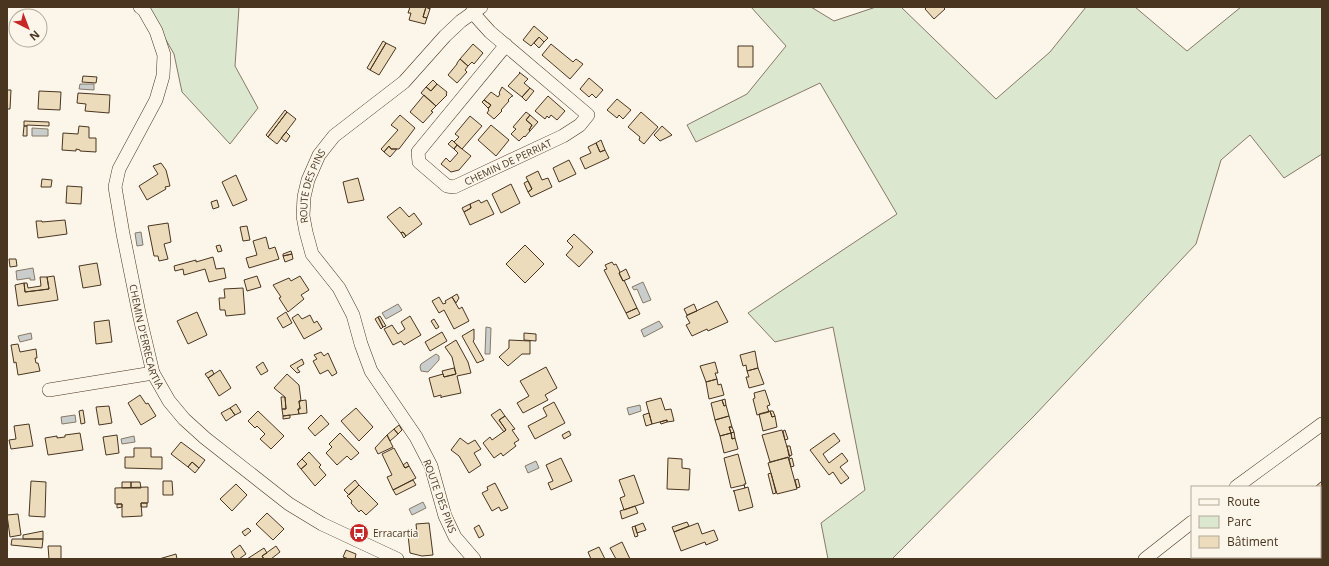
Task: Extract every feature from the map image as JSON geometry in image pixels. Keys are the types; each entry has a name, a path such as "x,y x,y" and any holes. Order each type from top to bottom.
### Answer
{"street":[{"name":"CHEMIN D'ERRECARTIA","path":"140,7 144,10 156,31 164,54 163,76 156,100 119,169 115,187 122,234 153,373 169,401 184,420 289,504 322,524 397,559"},
{"name":"CHEMIN DE PERRIAT","path":"477,10 490,32 506,45 588,115 580,126 563,136 454,187 447,186 419,162 418,152 506,45"},
{"name":"ROUTE DES PINS","path":"474,559 455,538 445,516 431,466 416,437 371,371 361,344 353,315 339,288 312,254 303,216 304,197 308,180 319,155 334,136 404,82 445,36 477,10"},
{"path":"49,390 153,373"},
{"path":"1237,486 1322,424"},
{"path":"1144,559 1191,523"}],"green space":[{"path":"147,7 239,7 235,66 258,108 230,144 182,92 174,54"},
{"path":"751,7 811,7 834,21 876,7 901,7 996,99 1050,52 1086,7 1135,7 1187,51 1241,7 1322,7 1322,154 1284,178 1250,135 1221,160 1196,244 1034,416 892,559 828,559 821,523 865,490 833,327 775,342 748,313 897,214 820,83 696,142 687,125 747,94 786,46"}],"shaded area":[{"path":"80,84 94,84 94,90 79,89"},
{"path":"32,128 48,129 48,136 32,136"},
{"path":"141,232 143,245 137,246 135,233"},
{"path":"33,268 35,280 30,280 30,278 17,280 16,271"},
{"path":"643,282 651,300 643,303 637,289 634,290 632,287"},
{"path":"398,304 402,310 386,319 382,313"},
{"path":"659,321 663,327 644,337 641,330"},
{"path":"486,327 491,328 490,354 485,354"},
{"path":"31,333 32,339 20,342 18,336"},
{"path":"436,354 439,356 439,360 428,372 421,371 421,364"},
{"path":"640,405 641,411 629,415 627,408"},
{"path":"75,415 76,422 62,424 61,417"},
{"path":"134,436 135,442 122,444 121,439"},
{"path":"536,461 539,468 528,473 525,466"},
{"path":"423,502 426,508 412,515 409,509"}],"building":[{"path":"410,7 426,7 423,17 427,18 425,24 409,20 411,13 408,13"},
{"path":"426,7 430,9 427,18 423,17"},
{"path":"927,7 943,7 945,9 934,19 925,9"},
{"path":"534,26 548,38 544,42 539,37 531,46 523,40"},
{"path":"539,37 544,42 539,48 534,43"},
{"path":"383,41 386,43 370,70 367,68"},
{"path":"386,43 396,48 379,75 370,70"},
{"path":"473,44 483,53 474,64 472,62 468,66 460,59"},
{"path":"551,44 573,62 576,59 583,64 570,79 542,55"},
{"path":"738,46 753,46 753,67 738,67"},
{"path":"460,59 468,66 465,70 467,72 457,83 448,75"},
{"path":"519,72 528,79 524,83 530,88 522,97 508,86 520,73"},
{"path":"83,76 97,77 96,83 82,82"},
{"path":"589,78 603,90 596,98 592,94 589,97 580,89"},
{"path":"433,80 437,84 431,91 426,87"},
{"path":"437,84 447,92 447,95 436,106 421,93 426,87 431,91"},
{"path":"502,87 513,96 508,100 509,101 501,110 502,111 494,119 487,113 491,105 484,100 491,92 498,97"},
{"path":"530,88 534,91 526,101 522,97"},
{"path":"7,90 11,90 10,109 7,109"},
{"path":"39,91 61,92 60,110 38,109"},
{"path":"78,93 110,95 109,113 85,111 86,104 77,103"},
{"path":"424,95 436,106 431,111 433,112 423,123 410,112"},
{"path":"548,96 565,111 557,120 551,115 549,118 547,116 545,119 535,111"},
{"path":"617,99 631,110 623,119 619,115 617,118 607,110"},
{"path":"484,100 491,105 488,108 482,102"},
{"path":"285,110 287,112 268,137 266,135"},
{"path":"287,112 296,119 277,144 268,137"},
{"path":"526,112 530,115 526,120 532,125 529,130 530,131 519,141 511,134 516,129 513,127"},
{"path":"641,112 658,127 644,144 639,140 640,137 628,127"},
{"path":"400,115 415,128 399,149 391,149 389,146 384,152 381,149 398,130 391,125"},
{"path":"530,115 538,122 530,131 529,130 532,125 526,120"},
{"path":"470,116 482,126 462,149 454,142 459,137 455,134"},
{"path":"24,121 49,122 49,126 24,126"},
{"path":"491,125 509,140 496,156 478,140"},
{"path":"24,126 27,126 27,136 23,136"},
{"path":"79,126 89,127 89,138 96,138 96,152 80,151 76,149 76,151 62,150 63,133 78,134"},
{"path":"662,126 672,135 660,141 654,135"},
{"path":"286,132 290,136 286,142 281,138"},
{"path":"452,140 457,145 454,149 448,144"},
{"path":"601,140 605,150 600,152 596,143"},
{"path":"596,143 600,152 605,150 609,158 585,169 580,158 591,153 588,147"},
{"path":"457,145 471,156 459,170 451,172 441,164 446,158 450,162 458,153 454,149"},
{"path":"389,146 391,149 397,149 390,157 384,152"},
{"path":"569,160 576,174 559,182 553,168"},
{"path":"161,163 166,170 170,186 165,187 166,189 147,200 139,186 158,174 153,166"},
{"path":"538,171 542,180 548,178 552,187 531,197 528,192 532,189 526,177"},
{"path":"236,175 247,200 233,206 222,182"},
{"path":"358,178 364,200 348,203 343,182"},
{"path":"42,179 52,180 51,187 41,187"},
{"path":"528,181 532,189 528,192 524,183"},
{"path":"511,184 520,203 501,213 492,194"},
{"path":"67,186 82,187 81,204 66,203"},
{"path":"217,200 219,207 213,209 211,202"},
{"path":"479,200 481,203 487,200 494,214 470,225 464,212 471,208 470,204"},
{"path":"470,204 471,208 464,212 462,208"},
{"path":"400,207 409,217 414,213 422,224 406,236 403,232 401,233 387,217"},
{"path":"65,220 67,234 38,238 36,221 42,222"},
{"path":"168,223 171,242 164,244 168,259 159,261 158,256 154,256 148,226"},
{"path":"247,226 250,240 243,241 240,227"},
{"path":"403,232 406,236 404,238 401,233"},
{"path":"574,234 593,252 579,267 566,255 573,247 567,241"},
{"path":"266,237 269,249 275,247 279,259 249,268 246,258 257,255 253,241"},
{"path":"220,245 222,251 218,252 216,246"},
{"path":"525,245 544,264 525,283 506,264"},
{"path":"291,251 292,254 283,256 283,254"},
{"path":"292,254 293,259 285,262 283,256"},
{"path":"213,257 216,269 224,268 226,278 209,282 205,269 184,275 183,269 175,271 174,266"},
{"path":"9,259 16,259 17,266 10,267"},
{"path":"612,262 614,265 616,264 637,308 626,313 604,270 607,269 605,265"},
{"path":"97,263 101,285 83,288 79,266"},
{"path":"626,269 630,278 623,281 619,273"},
{"path":"54,276 58,300 18,306 15,285 24,283 25,292 49,289 47,277"},
{"path":"257,276 261,287 247,291 244,280"},
{"path":"300,276 309,290 301,295 304,299 288,312 273,285 289,278 291,281"},
{"path":"40,277 47,277 49,289 25,292 24,283 27,283 28,288 41,286"},
{"path":"243,288 245,314 226,316 225,310 220,310 219,298 225,298 224,289"},
{"path":"457,294 459,298 456,303 452,297"},
{"path":"439,297 443,304 452,297 459,309 462,307 469,321 454,329 444,310 439,313 432,301"},
{"path":"717,301 728,322 692,336 686,325 690,323 686,316"},
{"path":"694,304 697,311 687,315 684,309"},
{"path":"637,308 640,314 629,319 626,313"},
{"path":"197,312 207,335 188,344 177,321"},
{"path":"286,312 292,323 283,328 277,318"},
{"path":"298,314 302,319 310,315 314,323 317,321 322,329 304,339 292,318"},
{"path":"380,316 386,326 383,327 378,317"},
{"path":"410,316 421,335 404,345 401,341 393,345 384,329 392,325 398,334 405,329 401,322"},
{"path":"378,317 383,327 381,329 375,319"},
{"path":"434,319 439,327 436,329 431,321"},
{"path":"109,320 112,342 96,344 94,322"},
{"path":"474,329 473,341 484,360 477,363 462,336"},
{"path":"442,332 447,341 430,351 425,342"},
{"path":"524,333 536,334 536,341 524,340"},
{"path":"456,340 468,362 471,373 457,376 461,393 441,398 441,395 434,397 429,378 443,374 444,377 456,374 452,357 445,347"},
{"path":"509,340 530,341 530,354 522,354 508,366 499,357 509,348"},
{"path":"18,344 20,352 36,349 37,358 35,358 40,371 18,375 11,345"},
{"path":"755,351 758,368 747,371 746,365 743,366 740,355"},
{"path":"321,352 324,356 328,353 337,373 332,376 328,370 320,374 313,361 317,359 314,355"},
{"path":"302,359 304,364 297,368 300,372 297,373 290,366"},
{"path":"263,362 268,371 261,375 256,367"},
{"path":"715,362 718,373 715,373 717,379 706,382 700,366"},
{"path":"546,367 557,388 545,395 548,400 523,413 517,403 529,396 520,381"},
{"path":"454,368 456,374 444,377 442,371"},
{"path":"758,368 764,384 749,388 746,377 749,377 747,371"},
{"path":"212,370 214,374 208,378 205,374"},
{"path":"220,370 231,388 219,396 208,378"},
{"path":"287,374 299,385 301,401 299,401 299,414 283,416 282,409 286,409 285,397 274,388"},
{"path":"717,379 718,385 721,384 724,395 709,399 706,382"},
{"path":"765,390 770,405 767,406 769,412 757,415 753,399 755,398 754,393"},
{"path":"140,395 146,404 148,403 156,416 141,425 128,403"},
{"path":"281,397 285,397 286,409 282,409"},
{"path":"661,398 665,410 671,409 674,421 667,422 667,420 652,424 646,402"},
{"path":"725,399 726,405 724,406 722,400"},
{"path":"306,400 307,413 299,414 299,401"},
{"path":"722,400 724,406 726,405 729,416 715,420 711,403"},
{"path":"554,402 565,423 535,439 528,426 547,416 543,408"},
{"path":"236,404 241,412 235,415 230,408"},
{"path":"109,406 112,423 99,425 96,407"},
{"path":"230,408 235,415 226,421 221,413"},
{"path":"356,408 373,427 359,441 341,421"},
{"path":"500,409 505,416 499,420 506,430 504,432 491,415"},
{"path":"83,410 85,423 81,424 79,411"},
{"path":"258,411 284,436 271,449 260,439 265,434 257,426 255,428 248,421"},
{"path":"770,411 773,411 775,416 772,417"},
{"path":"770,411 772,417 775,416 777,427 763,431 759,414"},
{"path":"649,413 652,424 646,426 643,415"},
{"path":"290,415 290,418 283,419 283,416"},
{"path":"321,415 329,424 315,436 308,428"},
{"path":"505,416 515,429 512,430 519,440 514,443 516,446 503,456 501,453 494,458 483,443 490,437 492,440 506,430 499,420"},
{"path":"729,416 732,427 729,427 731,433 720,436 715,420"},
{"path":"667,420 667,422 661,424 660,422"},
{"path":"29,424 33,446 11,449 9,440 16,439 14,426"},
{"path":"399,425 402,430 398,434 394,429"},
{"path":"729,427 732,427 734,432 731,433"},
{"path":"394,429 398,434 390,441 387,435"},
{"path":"782,430 790,457 770,462 762,435"},
{"path":"785,430 788,439 785,440 783,431"},
{"path":"569,431 571,435 564,439 562,435"},
{"path":"734,432 735,438 732,439 731,433"},
{"path":"80,433 83,450 48,455 45,438 57,436 57,438 65,437 65,435"},
{"path":"340,433 359,453 351,460 347,456 337,465 326,453 332,447 329,444"},
{"path":"731,433 732,439 735,438 738,449 724,453 720,436"},
{"path":"834,433 840,441 823,454 829,463 842,453 848,461 840,467 849,478 841,484 833,472 829,475 810,450"},
{"path":"117,435 119,453 106,455 103,437"},
{"path":"387,435 393,447 378,454 375,448"},
{"path":"460,438 468,444 475,440 481,449 474,453 481,465 469,473 459,456 451,450"},
{"path":"181,442 205,460 199,468 192,462 188,467 171,454"},
{"path":"787,446 790,446 792,455 789,456"},
{"path":"134,448 151,448 151,457 162,457 162,469 125,468 125,457 134,457"},
{"path":"394,448 405,468 409,466 416,478 393,490 387,477 392,475 382,454"},
{"path":"309,452 321,465 319,467 326,475 315,486 301,469 307,464 302,459"},
{"path":"738,454 746,484 744,484 745,488 744,485 731,488 724,458"},
{"path":"788,457 797,489 777,494 768,463"},
{"path":"561,458 572,481 551,490 548,483 553,481 546,465"},
{"path":"668,458 682,459 682,468 690,469 689,490 667,489"},
{"path":"792,458 794,466 791,467 789,459"},
{"path":"302,459 307,464 301,469 297,464"},
{"path":"192,462 199,468 195,473 188,467"},
{"path":"407,462 409,466 405,468 403,465"},
{"path":"771,473 776,493 773,494 768,474"},
{"path":"634,475 644,503 624,510 620,498 625,496 619,480"},
{"path":"798,479 800,487 797,488 795,480"},
{"path":"355,480 359,485 349,495 344,490"},
{"path":"413,480 416,485 396,495 393,490"},
{"path":"31,481 46,482 45,517 29,516"},
{"path":"163,481 172,481 173,495 163,495"},
{"path":"1322,481 1321,507 1321,486 1316,486"},
{"path":"122,482 131,482 131,488 122,488"},
{"path":"131,482 140,482 141,488 131,488"},
{"path":"495,483 508,508 501,511 499,507 492,511 482,493 488,490 487,487"},
{"path":"236,484 247,495 232,511 220,499"},
{"path":"359,485 378,504 366,515 361,510 359,512 347,496"},
{"path":"148,487 148,503 141,503 142,516 122,517 122,504 115,504 115,488"},
{"path":"748,487 753,507 739,511 733,491"},
{"path":"141,503 147,503 147,507 141,507"},
{"path":"117,504 122,504 122,507 117,508"},
{"path":"635,506 638,513 622,519 620,511"},
{"path":"267,513 284,529 273,540 256,524"},
{"path":"18,514 21,535 10,537 7,515"},
{"path":"687,522 689,526 674,532 672,527"},
{"path":"429,523 433,555 422,556 410,553 408,535 417,534 416,524"},
{"path":"643,523 646,530 637,533 635,526"},
{"path":"698,523 702,534 714,530 718,540 706,545 705,542 681,551 674,532"},
{"path":"479,525 484,535 479,538 474,528"},
{"path":"635,526 638,536 635,537 632,527"},
{"path":"248,528 251,531 245,536 242,532"},
{"path":"43,531 43,539 23,539 23,535"},
{"path":"12,539 43,539 42,548 11,545"},
{"path":"622,542 630,559 616,559 610,548"},
{"path":"240,545 246,554 239,559 235,559 231,552"},
{"path":"48,546 61,546 61,559 49,559"},
{"path":"276,546 280,552 271,559 264,559 262,556"},
{"path":"599,547 605,559 591,559 588,552"},
{"path":"264,548 267,553 262,556 264,559 247,559"},
{"path":"346,550 356,554 355,559 343,557"},
{"path":"176,554 177,559 159,559"},
{"path":"1240,558 1240,559 1213,559"}],"place":[{"name":"Erracartia","path":"359,533"}]}
